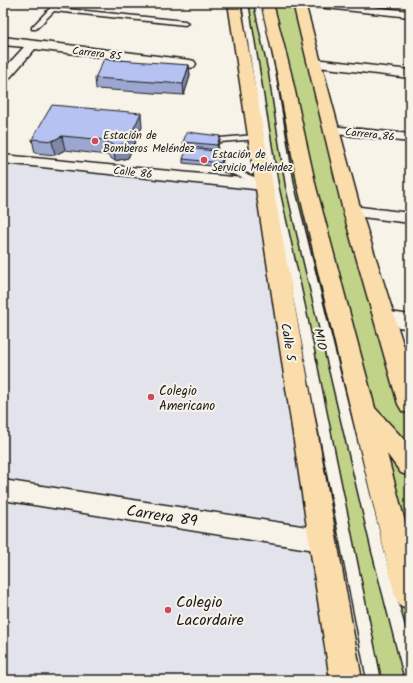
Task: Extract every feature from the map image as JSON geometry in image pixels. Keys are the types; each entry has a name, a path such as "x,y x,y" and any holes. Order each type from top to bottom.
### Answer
{"main road":[{"name":"Calle 5","path":"234,3 321,540 346,680"},
{"path":"267,3 284,73 306,187 410,596"},
{"path":"299,3 352,211 410,404"},
{"path":"362,411 393,443 410,465"}],"street":[{"path":"307,3 410,14"},
{"name":"Carrera 85","path":"3,41 190,64"},
{"path":"3,78 32,45"},
{"path":"314,63 410,74"},
{"name":"Carrera 86","path":"331,130 410,138"},
{"name":"Calle 86","path":"3,159 263,183"},
{"path":"352,211 410,218"},
{"path":"384,318 410,322"},
{"name":"Carrera 89","path":"3,490 321,540"}],"lane":[{"path":"34,28 58,3"},
{"name":"MIO","path":"245,3 274,185 374,680"},
{"name":"MIO","path":"257,3 272,72 290,186 378,551 410,672"},
{"path":"52,9 185,23"},
{"path":"220,140 256,137"},
{"path":"221,167 263,183"}],"shaded area":[{"name":"Colegio Americano","path":"3,159 263,185 346,680 3,680"}],"green space":[{"path":"245,3 299,3 410,404 410,680 374,680 300,307"}],"building":[{"path":"104,59 189,65 183,84 95,78"},
{"path":"52,105 141,113 127,143 114,146 105,140 62,136 52,141 32,139"},
{"path":"187,132 220,136 217,145 183,142"},
{"path":"187,148 224,152 221,163 183,159"}],"place":[{"name":"Estación de Bomberos Meléndez","path":"95,141"},
{"name":"Estación de Servicio Meléndez","path":"204,160"},
{"name":"Colegio Americano","path":"151,397"},
{"name":"Colegio Lacordaire","path":"168,610"}]}
